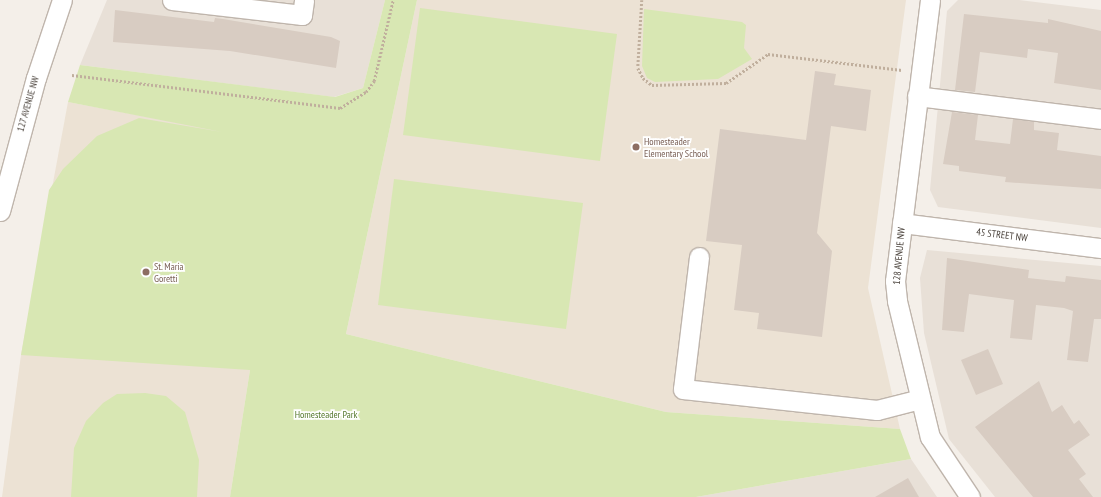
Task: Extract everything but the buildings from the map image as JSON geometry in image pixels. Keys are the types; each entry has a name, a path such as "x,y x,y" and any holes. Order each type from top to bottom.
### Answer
{"street":[{"name":"127 AVENUE NW","path":"0,211 36,78 62,0"},
{"path":"172,0 302,15 304,0"},
{"name":"128 AVENUE NW","path":"930,0 902,223 897,301 920,399 937,450 970,497"},
{"path":"917,96 1101,119"},
{"name":"45 STREET NW","path":"902,223 1101,248"},
{"path":"699,257 683,388 877,410 920,399"}],"path":[{"path":"72,75 340,108 366,92 374,81 393,0"},
{"path":"642,0 638,68 643,78 652,84 726,83 768,54 904,70"}],"shaded area":[{"path":"107,0 385,0 363,88 334,97 80,65"},
{"name":"Homesteader Elementary School","path":"417,0 906,0 868,288 900,429 666,412 346,334"},
{"path":"958,0 1019,0 1101,10 1101,228 938,207 930,190 947,11"},
{"name":"St. Maria Goretti","path":"68,102 248,136 250,370 230,497 2,497 21,355"},
{"path":"927,250 1101,266 1101,497 995,497 949,439 924,333 920,278"},
{"path":"911,459 937,497 696,497"}],"green space":[{"name":"Homesteader Park","path":"385,0 417,0 346,334 666,412 900,429 911,459 696,497 230,497 250,370 21,355 49,190 63,169 97,136 139,118 222,132 68,102 80,65 335,97 363,88"},
{"path":"420,8 617,34 600,161 403,135"},
{"path":"644,9 742,22 746,25 744,48 752,59 718,79 655,82 647,78 642,66"},
{"path":"394,179 583,203 566,329 378,305"},
{"path":"145,393 166,396 185,412 199,460 197,497 71,497 74,448 86,421 103,403 117,394"}],"place":[{"name":"Homesteader Elementary School","path":"636,147"},
{"name":"St. Maria Goretti","path":"146,272"}]}
